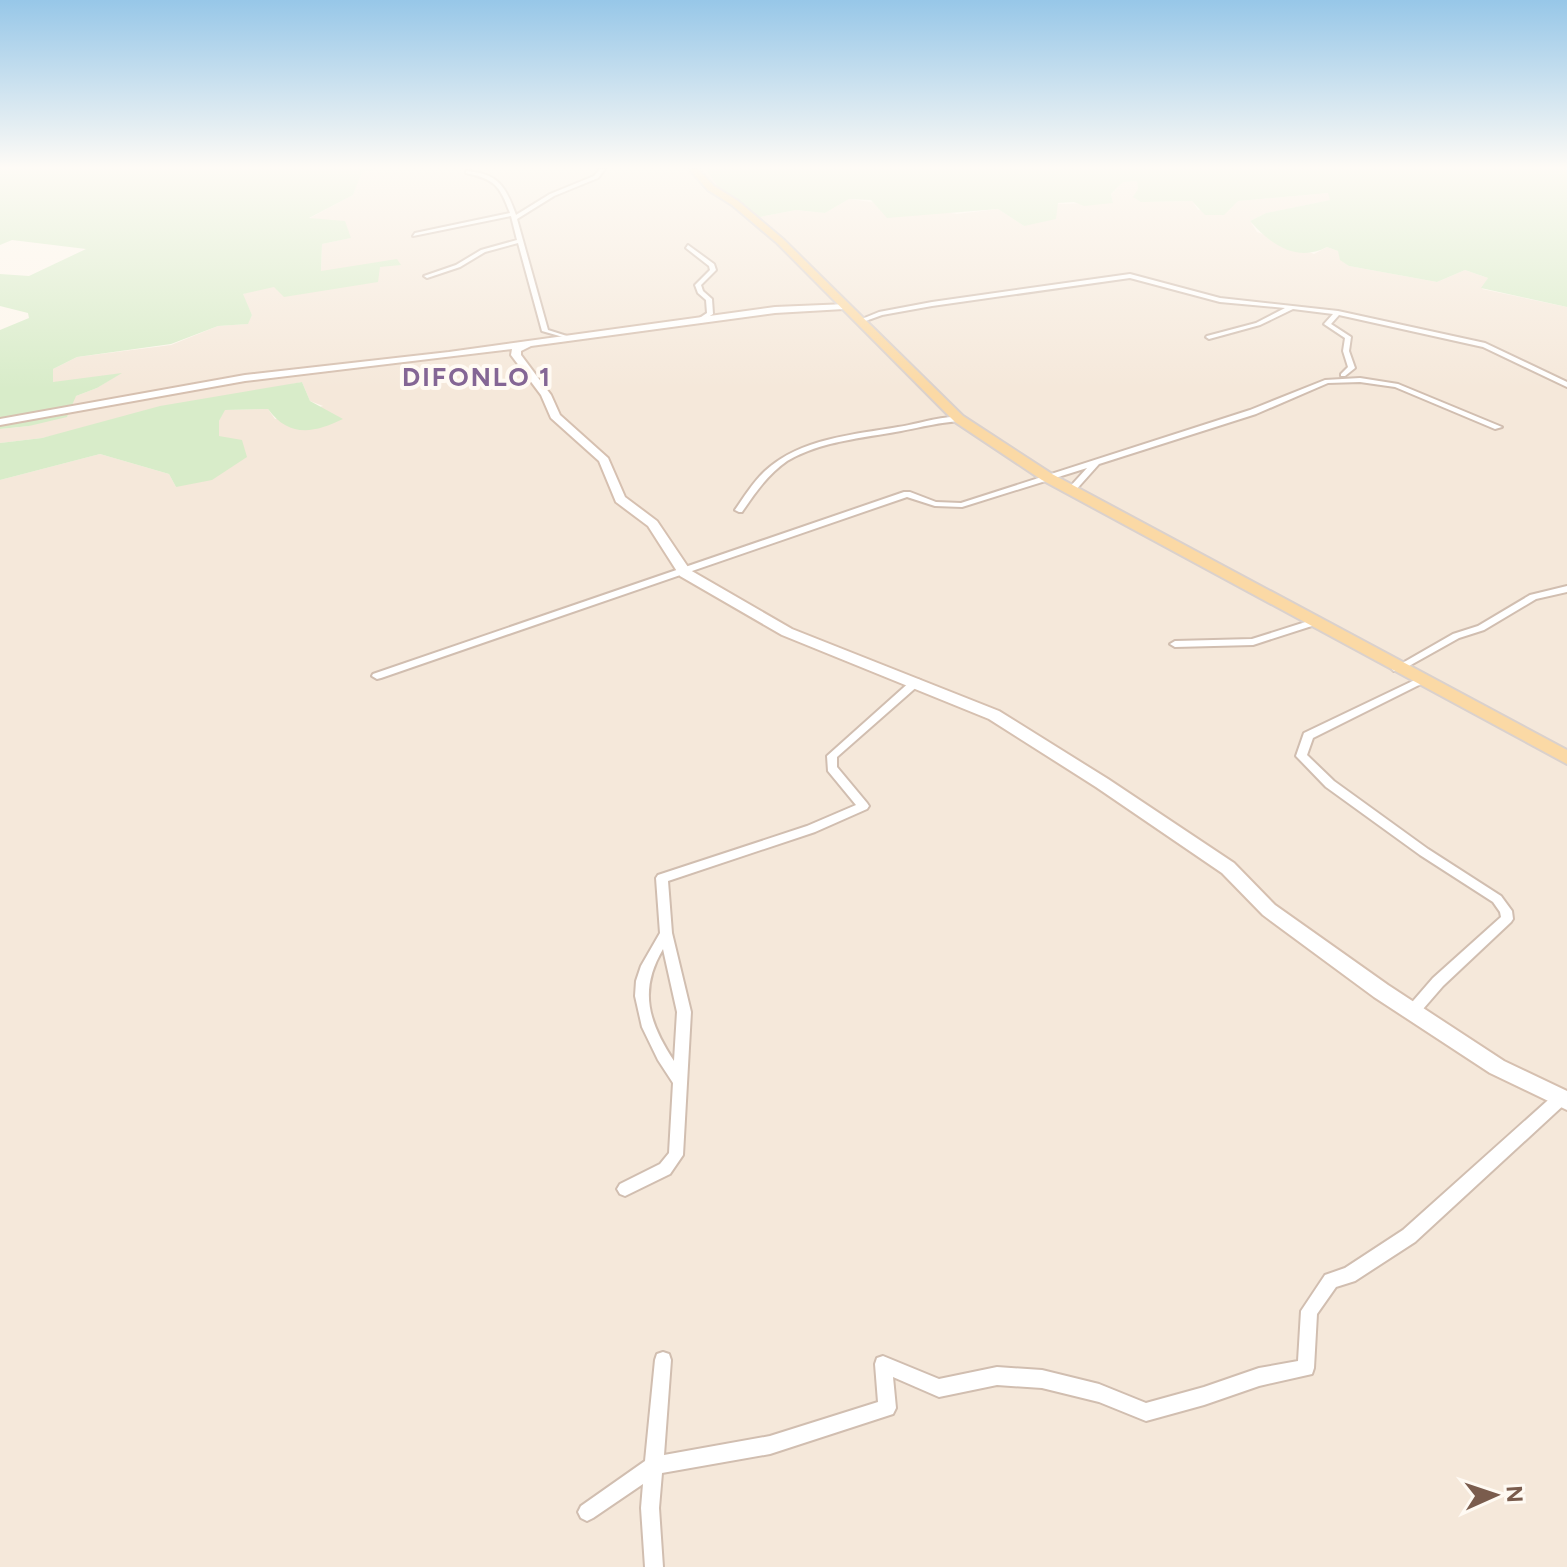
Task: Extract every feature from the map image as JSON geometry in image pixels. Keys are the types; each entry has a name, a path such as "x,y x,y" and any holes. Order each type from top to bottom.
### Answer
{"main road":[{"path":"781,242 959,419 1047,477 1419,681 1567,758"}],"street":[{"path":"427,276 458,266 483,251 515,242"},
{"path":"519,242 545,331 542,338 516,350 516,355 546,395 555,416 604,460 620,499 653,524 685,573 773,626 994,715 1186,838 1228,868 1269,910 1412,1012 1497,1067 1564,1099 1409,1236 1349,1275 1331,1281 1309,1311 1306,1368 1259,1377 1146,1412 1099,1393 1042,1379 997,1376 939,1388 883,1364 887,1408 770,1445 653,1466 587,1512"},
{"path":"688,247 712,265 713,270 698,285 700,292 709,299 710,314 700,320"},
{"path":"860,321 881,313 932,304 1130,276 1220,300 1338,313 1485,345 1567,385"},
{"path":"0,422 245,378 529,344 775,310 844,306"},
{"path":"1209,337 1258,324 1292,307"},
{"path":"1338,313 1327,324 1348,337 1346,351 1352,368 1343,375"},
{"path":"545,331 568,338"},
{"path":"377,676 436,658 603,597 685,573 907,494 949,507 1275,404 1327,381 1360,380 1396,385 1498,427"},
{"path":"739,510 772,469 802,453 853,436 915,427 941,418 959,419"},
{"path":"1071,490 1096,462"},
{"path":"1397,669 1456,636 1481,628 1533,597 1567,589"},
{"path":"1175,644 1253,642 1315,622"},
{"path":"1412,1012 1438,982 1507,919 1506,911 1497,899 1424,852 1330,784 1301,756 1308,736 1419,681"},
{"path":"625,1189 665,1169 676,1155 684,1012 666,933 662,878 744,848 811,829 863,806 832,768 832,756 916,682"},
{"path":"666,933 646,968 642,984 643,1011 653,1037 680,1082"},
{"path":"654,1567 650,1508 663,1360"}],"shaded area":[{"path":"1283,242 1314,254 1327,247 1338,251 1349,266 1437,282 1465,270 1488,278 1482,289 1567,307 1567,1567 0,1567 0,480 100,454 169,474 176,487 219,436 219,421 224,410 268,409 275,419 323,406 310,401 302,382 42,438 0,443 0,429 29,426 76,396 97,388 119,374 52,383 53,369 77,357 171,345 218,326 247,324 252,315 242,294 321,272 322,244"}],"green space":[{"path":"29,242 331,242 322,244 321,271 397,259 401,265 380,267 378,282 284,297 274,287 243,294 252,315 248,324 218,326 171,344 77,357 53,369 53,382 122,373 76,396 67,417 0,429 0,330 29,318 28,313 0,306 0,274 29,276 86,249"},
{"path":"1273,242 1567,242 1567,307 1481,288 1488,278 1465,270 1437,282 1349,266 1340,260 1338,251 1327,247 1305,253"},
{"path":"302,382 310,401 343,419 312,430 302,430 284,425 268,409 225,410 219,421 219,436 242,440 247,457 212,480 176,487 169,474 100,454 0,480 0,443 42,438 160,406"}],"district":[{"name":"DIFONLO 1","path":"477,377"}]}
